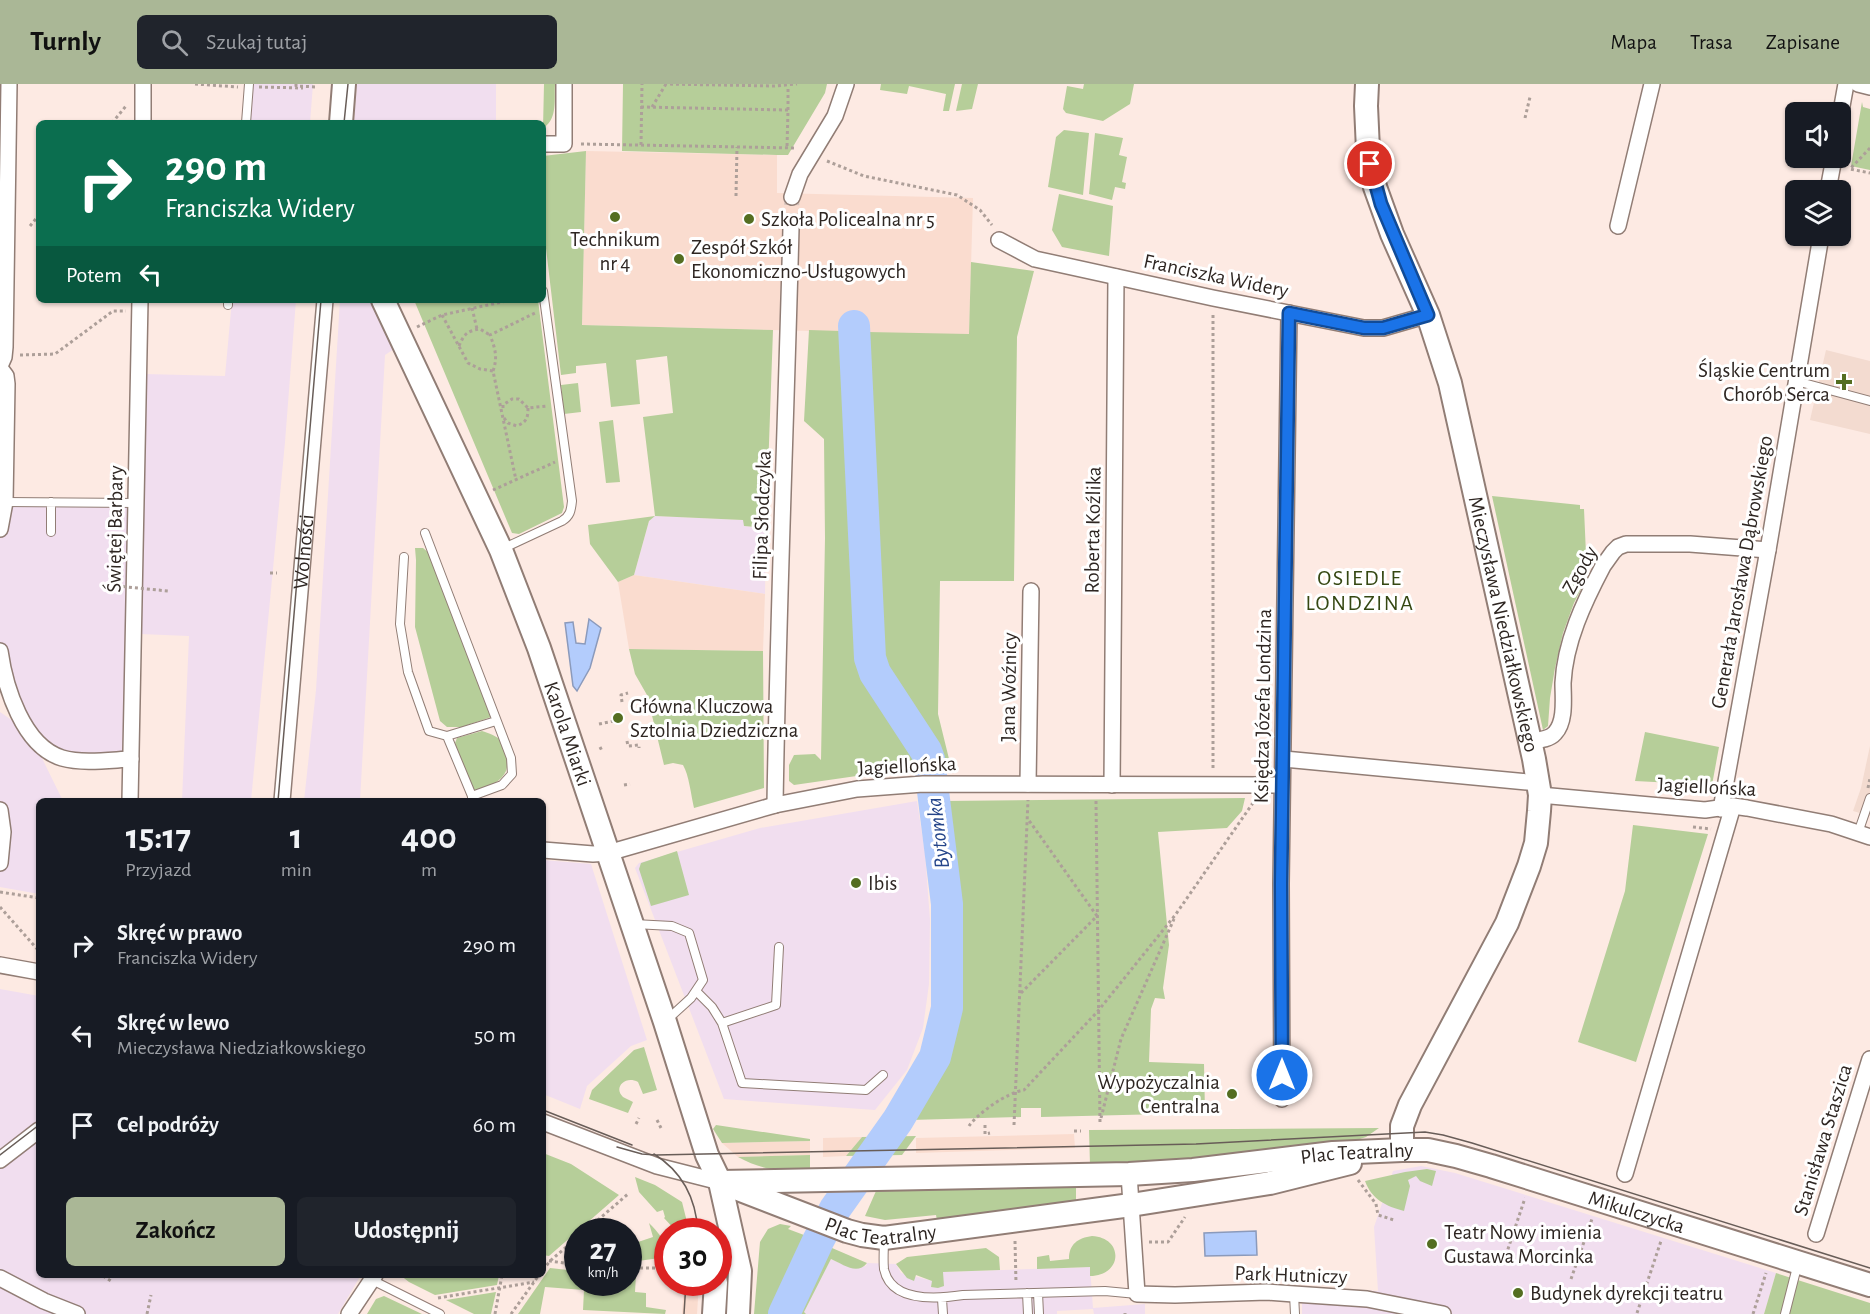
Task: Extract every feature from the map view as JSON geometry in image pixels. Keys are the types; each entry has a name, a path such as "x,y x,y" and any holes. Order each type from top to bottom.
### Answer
{"main road":[{"path":"341,120 344,84"},
{"name":"Mieczysława Niedziałkowskiego","path":"1367,84 1368,142 1375,187 1392,234 1428,315 1455,404 1539,789 1536,843 1518,896 1489,959 1410,1105 1402,1126 1402,1150"},
{"name":"Karola Miarki","path":"384,303 501,550 539,648 665,1022 707,1155 720,1182"},
{"name":"Plac Teatralny","path":"720,1182 1130,1174 1193,1170 1333,1154 1402,1150"},
{"name":"Plac Teatralny","path":"720,1182 847,1231 862,1236 884,1238 1131,1205 1270,1183 1402,1150"},
{"name":"Mikulczycka","path":"1402,1150 1428,1150 1456,1155 1870,1285"},
{"path":"719,1218 720,1182"},
{"path":"720,1182 740,1271 738,1314"},
{"path":"714,1314 715,1296"}],"street":[{"path":"0,529 5,502 7,384 6,376 0,367 6,347 9,84"},
{"path":"143,84 143,120"},
{"path":"546,144 564,144 564,84"},
{"path":"792,197 800,174 835,116 846,84"},
{"path":"1618,226 1652,84"},
{"path":"1843,102 1846,84"},
{"path":"1858,84 1870,87"},
{"name":"Filipa Słodczyka","path":"775,805 791,228"},
{"name":"Franciszka Widery","path":"999,240 1035,259 1364,328 1383,328 1428,315"},
{"name":"Generała Jarosława Dąbrowskiego","path":"1625,1174 1726,831 1727,808 1768,550 1819,246"},
{"name":"Roberta Koźlika","path":"1104,785 1116,277"},
{"name":"Świętej Barbary","path":"130,798 140,303"},
{"name":"Wolności","path":"282,798 325,303"},
{"name":"Księdza Józefa Londzina","path":"1282,1099 1282,785 1289,313"},
{"name":"Zgody","path":"1530,741 1549,737 1558,727 1562,718 1564,677 1577,621 1607,558 1618,547 1626,544 1661,543 1768,550"},
{"name":"Jana Woźnicy","path":"1028,784 1031,591"},
{"path":"0,651 4,678 18,714 39,743 51,753 72,760 131,759"},
{"name":"Jagiellońska","path":"1284,759 1705,810 1727,808 1766,811 1831,824 1864,835"},
{"name":"Jagiellońska","path":"546,850 608,853 775,805 857,789 917,784 1282,785"},
{"path":"0,810 3,832 0,863"},
{"path":"0,965 36,971"},
{"name":"Stanisława Staszica","path":"1816,1234 1870,1059"},
{"path":"546,1123 648,1163 720,1182"},
{"path":"0,1160 36,1132"},
{"path":"1130,1174 1137,1294"},
{"path":"0,1278 44,1301 77,1314"},
{"path":"350,1314 373,1278"},
{"name":"Park Hutniczy","path":"1137,1294 1267,1292 1367,1299 1443,1314"}],"lane":[{"path":"247,120 253,86"},
{"path":"501,550 562,521 569,516 572,501 544,303"},
{"path":"1796,381 1870,401"},
{"path":"5,502 137,503"},
{"path":"51,502 51,532"},
{"path":"425,533 511,758 512,774 502,785 474,798"},
{"path":"404,557 400,624 408,672 429,731 447,736 496,720"},
{"path":"447,736 472,798"},
{"path":"1864,835 1870,798"},
{"path":"632,924 672,926 690,933 703,980 696,991 665,1022"},
{"path":"722,1023 776,1005 779,947"},
{"path":"696,991 712,1007 722,1023 742,1083 866,1090 883,1075"},
{"path":"884,1238 884,1269 890,1282 899,1291 917,1296 942,1299 963,1295 1027,1293 1137,1294"},
{"path":"1785,1314 1798,1263"},
{"path":"376,1278 440,1314"},
{"path":"1027,1293 1028,1314"},
{"path":"1038,1293 1039,1314"},
{"path":"1294,1294 1295,1314"},
{"path":"942,1299 943,1314"}],"path":[{"path":"195,84 233,87"},
{"path":"296,84 296,86 317,87"},
{"path":"641,145 642,84"},
{"path":"652,107 665,84 788,86 797,84"},
{"path":"253,86 303,88"},
{"path":"787,148 788,86"},
{"path":"1525,118 1530,97"},
{"path":"641,107 788,110"},
{"path":"580,144 797,148"},
{"path":"736,196 737,147"},
{"path":"1870,148 1850,169 1870,174"},
{"path":"823,158 834,165 864,176 957,195 980,210 993,225 999,240"},
{"path":"30,226 36,219"},
{"path":"1213,298 1214,785"},
{"path":"417,327 442,315 498,303"},
{"path":"490,335 545,308"},
{"path":"472,309 477,329"},
{"path":"16,356 56,354 112,312 119,311"},
{"path":"442,315 468,363 480,369 493,371"},
{"path":"459,346 463,335 469,330 480,328 490,335 497,361 493,371 516,480"},
{"path":"512,399 519,399 528,408 528,418 525,423 516,426 508,423 503,417 503,405 512,399"},
{"path":"528,408 558,404"},
{"path":"492,491 565,458"},
{"path":"270,573 277,573"},
{"path":"117,586 168,591"},
{"path":"622,702 621,694 628,693"},
{"path":"599,724 614,721"},
{"path":"627,741 628,746 639,745 639,748"},
{"path":"624,785 630,784"},
{"path":"1014,1125 1028,784"},
{"path":"1104,785 1097,916 1100,1123 1121,1039 1176,914"},
{"path":"969,1126 975,1117 1016,1091 1024,1090 1098,1011 1176,914 1266,785"},
{"path":"1027,818 1097,916"},
{"path":"1691,827 1726,831"},
{"path":"0,892 36,898"},
{"path":"0,907 36,948"},
{"path":"1020,994 1097,916"},
{"path":"636,1124 639,1118"},
{"path":"657,1120 661,1128"},
{"path":"985,1125 985,1134 990,1134"},
{"path":"1074,1131 1081,1131"},
{"path":"1358,1179 1376,1204 1378,1215 1394,1220"},
{"path":"1506,1256 1527,1190"},
{"path":"600,1218 627,1194"},
{"path":"1571,1279 1594,1212"},
{"path":"1638,1313 1664,1233"},
{"path":"1015,1241 1016,1294"},
{"path":"546,1266 564,1250"},
{"path":"546,1260 564,1263"},
{"path":"1754,1314 1768,1266"},
{"path":"106,1278 111,1281"},
{"path":"495,1314 502,1278"},
{"path":"511,1314 537,1278"},
{"path":"436,1299 534,1282"},
{"path":"147,1314 151,1295"}],"shaded area":[{"path":"252,84 313,84 310,120 249,120"},
{"path":"357,84 496,84 496,120 354,120"},
{"path":"586,151 777,155 777,193 973,198 969,335 582,325"},
{"path":"232,303 296,303 251,798 182,798 189,636 140,634 137,763 38,750 62,798 36,798 36,893 0,887 0,712 13,721 0,678 0,505 142,507 144,374 225,376"},
{"path":"340,303 371,303 394,349 385,355 360,798 304,798 316,690"},
{"name":"Śląskie Centrum Chorób Serca","path":"1826,350 1870,361 1870,434 1810,420"},
{"path":"655,516 744,520 744,526 766,528 765,594 634,575 649,521"},
{"path":"634,575 765,594 763,651 629,649 618,582"},
{"path":"1870,746 1870,816 1853,811 1861,788"},
{"path":"917,801 925,854 930,920 929,984 923,1028 907,1070 875,1110 724,1099 635,868 639,863 760,828"},
{"path":"546,860 591,864 647,1040 631,1046 587,1086 580,1109 546,1095"},
{"path":"0,989 36,995 36,1278 359,1278 338,1314 0,1314"},
{"path":"1074,1134 1075,1148 916,1153 916,1138"},
{"path":"862,1137 846,1156 823,1157 823,1138"},
{"path":"810,1141 810,1155 738,1157 722,1143"},
{"path":"1421,1166 1455,1173 1776,1273 1764,1314 1302,1314 1302,1287 1378,1291 1374,1227 1393,1171"},
{"path":"831,1259 851,1268 866,1266 867,1263 896,1264 901,1273 933,1281 943,1272 1090,1267 1093,1308 1145,1304 1145,1314 1094,1314 1093,1309 1057,1311 1057,1314 806,1314 803,1312"},
{"path":"683,1296 698,1296 697,1314 682,1314"}],"green space":[{"path":"544,84 555,84 553,114 546,126 546,120 543,120"},
{"path":"623,84 827,84 825,93 788,155 777,155 622,151"},
{"path":"881,84 955,84 949,111 943,111 946,94 909,86 907,94 880,90"},
{"path":"962,84 978,84 972,109 956,111"},
{"path":"1084,84 1134,84 1130,104 1103,121 1066,113 1063,109 1067,86 1083,89"},
{"path":"1862,102 1863,107 1870,109 1870,170 1851,166"},
{"path":"1064,130 1089,133 1083,195 1048,187 1056,137"},
{"path":"1095,133 1123,138 1119,155 1127,157 1122,182 1126,183 1125,189 1115,187 1112,200 1089,194"},
{"path":"586,151 582,325 773,330 766,528 744,526 743,520 655,516 643,417 673,413 667,356 636,360 640,404 611,407 606,363 576,366 576,373 561,375 546,248 546,156"},
{"path":"1059,194 1113,206 1109,256 1062,247 1052,230"},
{"path":"971,262 1034,271 1017,337 1014,581 940,581 938,714 950,763 940,763 909,704 882,666 874,532 868,332 969,334"},
{"path":"415,303 538,303 564,507 562,513 519,534 512,533"},
{"path":"809,330 841,331 847,353 857,646 875,690 919,762 919,767 794,785 789,781 789,765 794,755 815,754 821,760 825,538 824,439 804,421"},
{"path":"578,383 581,412 564,414 561,385"},
{"path":"613,420 620,482 606,483 599,422"},
{"path":"1492,496 1580,505 1580,509 1584,509 1587,577 1563,633 1550,698 1548,726 1543,730"},
{"path":"655,516 649,521 634,575 618,582 590,544 588,525"},
{"path":"415,548 423,548 429,553 491,717 462,727 447,727 440,721 415,627"},
{"path":"629,649 763,651 764,788 694,808 683,765 673,763 664,765 647,695 635,674"},
{"path":"482,731 495,736 502,742 507,764 502,778 480,791 472,789 455,743 457,738"},
{"path":"1645,732 1719,747 1712,785 1635,781"},
{"path":"1245,798 1242,811 1227,828 1158,832 1169,945 1163,988 1165,999 1155,998 1151,1009 1149,1062 1204,1064 1205,1113 1041,1117 1041,1108 1021,1108 1021,1117 910,1120 941,1061 953,1004 953,905 944,801"},
{"path":"1633,825 1708,834 1636,1062 1578,1042 1625,891"},
{"path":"677,851 689,895 651,906 639,869 641,863"},
{"path":"644,1047 657,1090 643,1094 638,1082 625,1081 619,1090 623,1097 633,1102 628,1113 589,1099 592,1090 634,1050"},
{"path":"716,1125 810,1139 810,1141 722,1143 713,1129"},
{"path":"1379,1128 1357,1140 1177,1162 1090,1165 1089,1130"},
{"path":"916,1136 902,1155 846,1156 862,1137"},
{"path":"546,1154 571,1164 619,1195 593,1218 564,1218 564,1243 549,1256 546,1256"},
{"path":"810,1155 810,1174 764,1168 738,1157"},
{"path":"1427,1169 1436,1171 1432,1186 1420,1181 1416,1176 1408,1180 1410,1186 1404,1211 1391,1207 1376,1198 1365,1181 1405,1172"},
{"path":"635,1177 655,1185 682,1202 686,1218 664,1218 663,1210 657,1212 639,1192"},
{"path":"1076,1186 1076,1204 937,1220 936,1215 885,1220 865,1216 876,1191"},
{"path":"649,1223 654,1228 654,1259 642,1260 642,1241 653,1237"},
{"path":"780,1224 791,1226 788,1229 804,1235 796,1268 777,1314 754,1314 760,1242 768,1229"},
{"path":"1092,1236 1103,1238 1114,1250 1113,1264 1108,1270 1090,1276 1090,1267 1037,1269 1037,1257 1049,1255 1050,1261 1069,1259 1075,1243 1082,1238"},
{"path":"825,1245 867,1263 859,1269 854,1269 831,1259 804,1312 806,1314 793,1314"},
{"path":"986,1248 999,1257 1000,1270 943,1272 944,1286 938,1288 931,1287 932,1281 916,1275 914,1281 907,1278 896,1264 907,1257"},
{"path":"550,1268 564,1270 564,1288 545,1287 540,1314 518,1314 543,1278 546,1278"},
{"path":"1776,1273 1870,1303 1870,1314 1764,1314"},
{"path":"404,1278 498,1278 497,1285 435,1295"},
{"path":"496,1292 491,1314 474,1314 446,1300"},
{"path":"642,1293 646,1293 646,1307 666,1310 665,1314 583,1310 584,1296 642,1296"},
{"path":"384,1296 422,1314 367,1314 376,1299"}],"water":[{"path":"589,619 601,628 590,668 577,691 573,686 565,623 573,622 576,643 585,644"},
{"path":"1256,1231 1257,1255 1205,1256 1204,1233"}],"waterway":[{"name":"Bytomka","path":"784,1314 835,1209 898,1120 935,1057 947,1008 947,904 929,759 875,673 870,658 854,326"}],"tunnel":[{"path":"791,228 792,197"}],"tram line":[{"path":"344,120 348,84"},
{"path":"278,798 321,303"},
{"path":"546,1111 632,1145"},
{"path":"0,1155 36,1127"},
{"path":"617,1147 642,1154 656,1155 1196,1144 1425,1132 1472,1143 1870,1268"},
{"path":"654,1154 673,1169 686,1187 696,1218"},
{"path":"684,1314 685,1296"}],"place":[{"name":"Technikum nr 4","path":"615,217"},
{"name":"Szkoła Policealna nr 5","path":"749,219"},
{"name":"Zespół Szkół Ekonomiczno-Usługowych","path":"679,259"},
{"name":"Śląskie Centrum Chorób Serca","path":"1844,382"},
{"name":"Główna Kluczowa Sztolnia Dziedziczna","path":"618,718"},
{"name":"Ibis","path":"856,883"},
{"name":"Wypożyczalnia Centralna","path":"1232,1094"},
{"name":"Teatr Nowy imienia Gustawa Morcinka","path":"1432,1244"},
{"name":"Budynek dyrekcji teatru","path":"1518,1293"}],"district":[{"name":"OSIEDLE LONDZINA","path":"1360,590"}],"route":[{"path":"1282,1075 1281,884 1289,313 1364,328 1399,325 1428,315 1392,234 1375,187 1370,164"}]}
